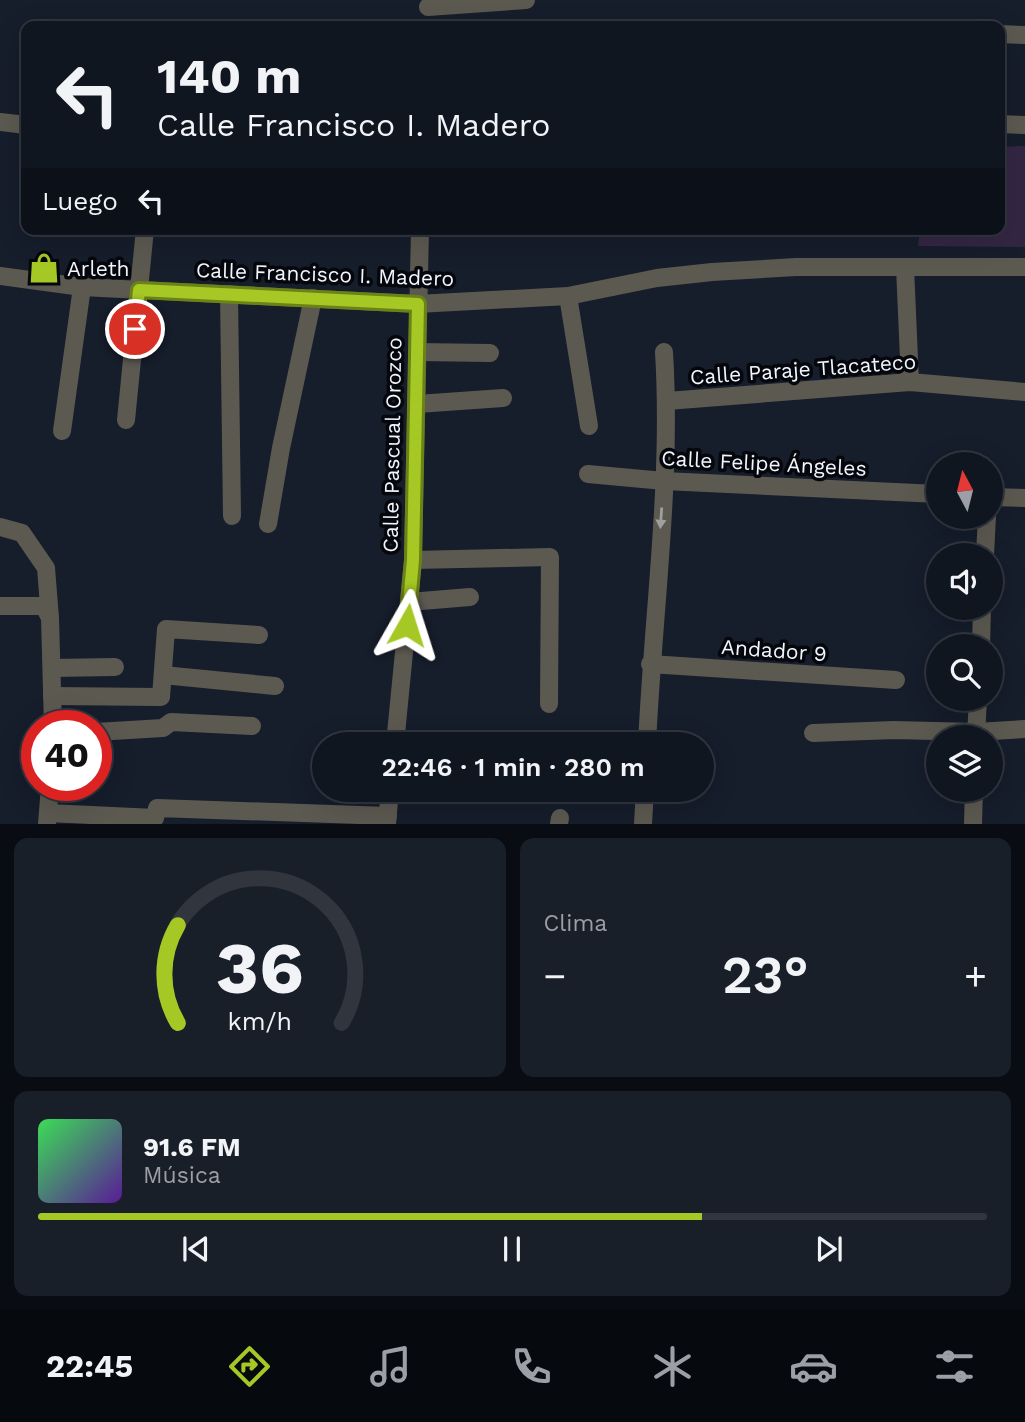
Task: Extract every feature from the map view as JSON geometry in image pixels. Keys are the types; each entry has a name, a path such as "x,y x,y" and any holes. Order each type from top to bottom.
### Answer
{"street":[{"path":"428,4 526,0"},
{"path":"1005,34 1025,35"},
{"path":"0,122 21,124"},
{"path":"1005,124 1025,125"},
{"path":"126,420 144,235"},
{"name":"Calle Pascual Orozco","path":"396,732 413,560 420,235"},
{"name":"Calle Francisco I. Madero","path":"0,276 82,287 418,304 568,296 657,278 712,272 796,267 1025,267"},
{"path":"905,267 910,382"},
{"path":"62,431 82,287"},
{"path":"229,294 232,516"},
{"path":"568,296 589,426"},
{"path":"268,524 313,298"},
{"path":"417,352 490,353"},
{"path":"647,732 664,481 667,401 664,352"},
{"name":"Calle Paraje Tlacateco","path":"667,401 910,382 1025,393"},
{"path":"417,404 503,398"},
{"name":"Calle Felipe Ángeles","path":"588,474 664,481 926,493"},
{"path":"1003,497 1025,498"},
{"path":"0,527 23,533 46,568 52,710"},
{"path":"413,560 550,557 549,704"},
{"path":"409,602 470,597"},
{"path":"0,606 44,606 50,618"},
{"path":"52,696 161,697 166,629 259,635"},
{"name":"Andador 9","path":"650,664 896,680"},
{"path":"52,668 115,667"},
{"path":"163,675 275,686"},
{"path":"112,731 163,728 171,722 252,726"},
{"path":"1003,732 1025,730"},
{"path":"813,733 926,732"},
{"path":"47,818 155,818 157,808 387,820 389,802"},
{"path":"643,824 644,802"},
{"path":"973,824 974,802"}],"building":[{"path":"1025,146 1025,247 918,246 919,235 1005,235 1005,147"}],"place":[{"name":"Arleth","path":"44,268"}],"route":[{"path":"135,329 139,290 418,304 413,560 407,625"}]}
